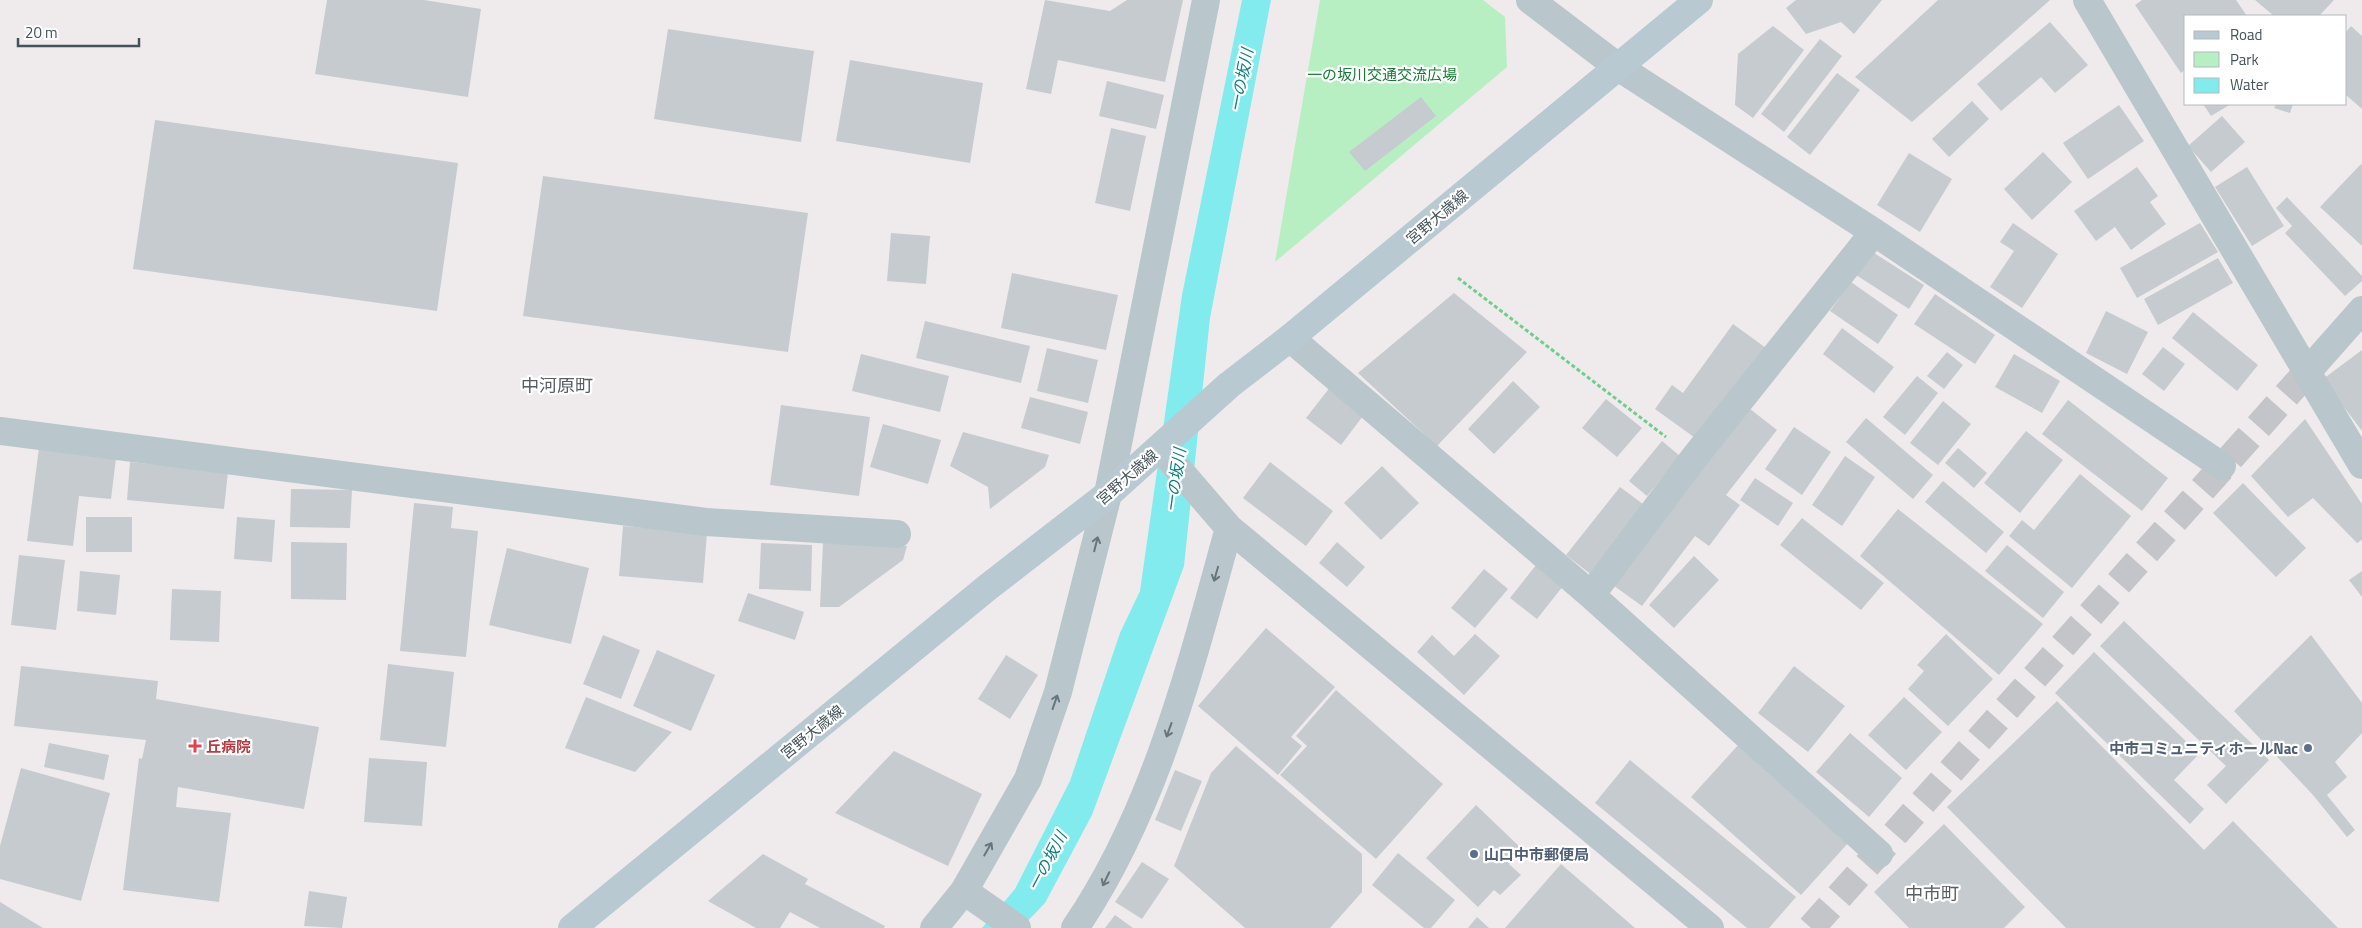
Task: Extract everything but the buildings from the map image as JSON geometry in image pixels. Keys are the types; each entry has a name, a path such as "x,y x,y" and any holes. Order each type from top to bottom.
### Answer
{"main road":[{"name":"宮野大歳線","path":"572,928 988,587 1108,494 1211,401 1699,0"}],"street":[{"path":"934,928 964,891 1028,778 1058,692 1108,494 1206,0"},
{"path":"1530,0 1618,67 1874,232 2222,466"},
{"path":"2087,0 2362,465"},
{"path":"1591,595 1694,458 1874,232"},
{"path":"2308,371 2362,310"},
{"path":"1290,338 1591,595 1879,854"},
{"path":"0,431 706,522 897,534"},
{"path":"1160,448 1229,528 1710,928"},
{"path":"1075,928 1101,890 1137,814 1184,690 1229,528"},
{"path":"964,891 1017,928"}],"path":[{"path":"1458,278 1694,458"}],"green space":[{"name":"一の坂川交通交流広場","path":"1320,0 1483,0 1505,17 1507,67 1275,262"}],"water":[{"name":"一の坂川","path":"1242,0 1271,0 1210,318 1184,566 1092,815 1045,903 1021,928 982,928 1015,889 1070,781 1120,633 1140,591 1182,295"}],"tunnel":[{"path":"1811,928 2308,371"}],"place":[{"name":"丘病院","path":"195,746"},
{"name":"中市コミュニティホールNac","path":"2308,748"},
{"name":"山口中市郵便局","path":"1474,854"}],"district":[{"name":"中河原町","path":"557,385"},
{"name":"中市町","path":"1932,893"}]}
